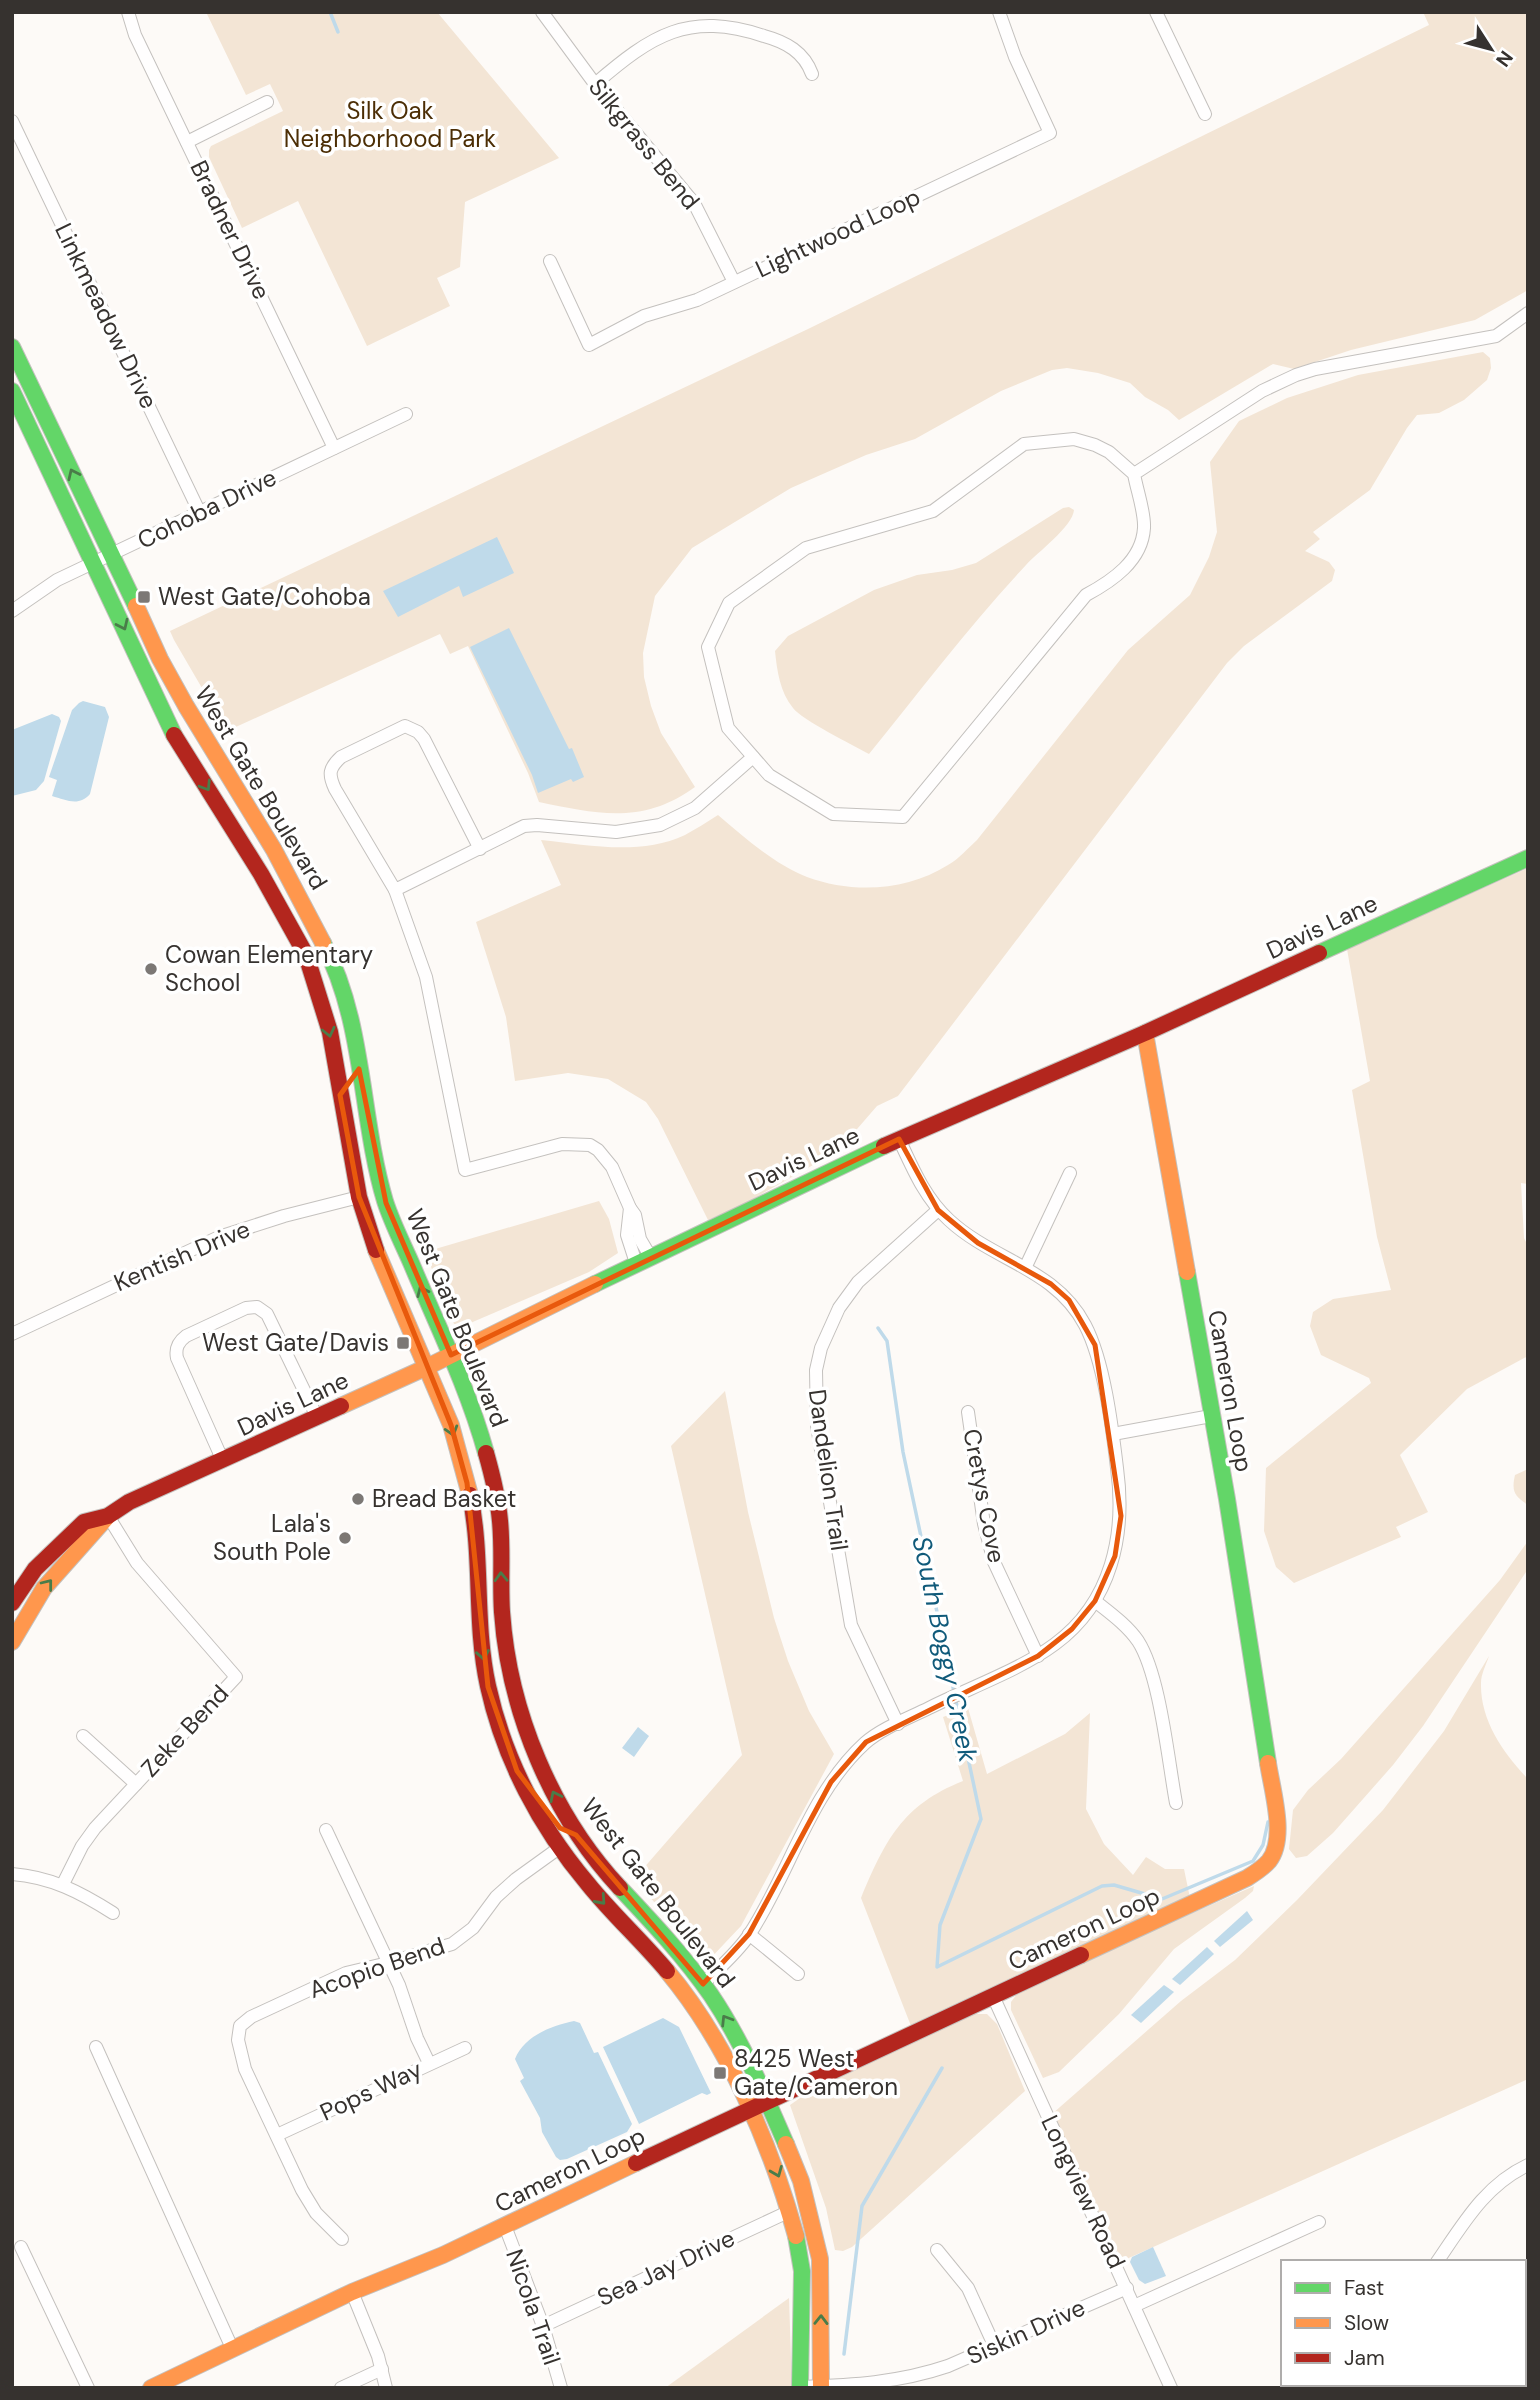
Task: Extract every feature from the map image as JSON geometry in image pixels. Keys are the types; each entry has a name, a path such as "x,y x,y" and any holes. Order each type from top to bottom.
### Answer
{"main road":[{"name":"West Gate Boulevard","path":"12,347 113,555 160,659 274,850 334,964 347,1006 375,1161 386,1203 475,1413 489,1463 499,1520 502,1612 508,1658 532,1748 576,1834 610,1877 661,1931 702,1984 733,2031 767,2101 801,2181 820,2259 821,2387"},
{"name":"West Gate Boulevard","path":"12,391 170,728 261,874 306,955 330,1032 359,1197 377,1252 451,1425 467,1483 475,1520 478,1630 488,1687 510,1756 535,1809 559,1849 687,1995 708,2026 774,2163 797,2238 802,2272 800,2388"},
{"name":"Davis Lane","path":"12,1603 35,1569 84,1522 108,1516 129,1502 427,1367 643,1259 899,1139 1145,1034 1528,858"},
{"path":"261,874 269,871 277,876 326,950"},
{"name":"Cameron Loop","path":"151,2388 352,2292 505,2227 1267,1867 1277,1849 1278,1830 1227,1499 1145,1034"},
{"path":"340,1095 351,1086 359,1069"},
{"name":"Davis Lane","path":"12,1642 33,1603 49,1581 95,1536 108,1516"},
{"path":"517,1771 533,1788 560,1828 570,1835 576,1834"},
{"path":"559,1849 572,1849 617,1896 638,1906"}],"street":[{"name":"Bradner Drive","path":"128,12 135,35 334,448"},
{"name":"Silkgrass Bend","path":"542,12 595,84 694,202 734,282"},
{"name":"Lightwood Loop","path":"550,261 589,345 644,316 696,300 1050,133 1015,57 999,12"},
{"path":"1156,12 1205,114"},
{"path":"595,84 635,50 674,31 704,25 744,30 782,42 804,57 812,74"},
{"path":"187,142 267,102"},
{"name":"Linkmeadow Drive","path":"12,121 199,511"},
{"path":"1134,474 1262,391 1296,375 1315,369 1496,336 1528,313"},
{"name":"Cohoba Drive","path":"12,611 57,580 406,414"},
{"path":"1074,439 1109,452 1134,474 1144,526 1138,552 1128,565 1106,584 1086,596 903,817 833,814 769,775 728,728 708,647 729,603 806,548 933,511 1024,444 1074,439"},
{"path":"480,849 425,739 418,732 405,726 351,751 332,765 330,778 394,890 426,976 465,1170 562,1144 584,1144 598,1150 612,1167 629,1208 627,1235 643,1259"},
{"path":"394,890 530,825 616,832 660,825 695,808 753,757"},
{"path":"702,1984 750,1934 831,1782 866,1742 964,1690 1038,1656 1056,1643 1072,1629 1094,1601 1115,1556 1121,1516 1113,1434 1095,1345 1084,1322 1069,1300 1026,1266 978,1243 938,1209 921,1186 899,1139"},
{"path":"1026,1266 1070,1173"},
{"name":"Kentish Drive","path":"12,1334 219,1237 284,1216 359,1197"},
{"name":"Dandelion Trail","path":"898,1724 851,1625 817,1426 816,1370 830,1325 849,1293 938,1209"},
{"path":"223,1461 177,1358 176,1349 181,1339 186,1336 246,1308 257,1307 262,1310 271,1320 317,1417"},
{"name":"Cretys Cove","path":"968,1412 984,1524 994,1562 1038,1656"},
{"path":"1113,1434 1211,1416"},
{"name":"Zeke Bend","path":"63,1884 89,1837 236,1677 136,1563 108,1516"},
{"path":"1094,1601 1124,1624 1146,1656 1176,1803"},
{"path":"83,1736 136,1784"},
{"path":"327,1830 406,2002 417,2038 429,2063"},
{"name":"Acopio Bend","path":"342,2239 309,2204 245,2070 238,2040 240,2026 251,2017 346,1973 437,1950 464,1937 500,1893 559,1849"},
{"path":"12,1874 44,1878 63,1884 113,1913"},
{"path":"750,1934 798,1974"},
{"name":"Longview Road","path":"993,1996 1171,2388"},
{"path":"96,2047 232,2348"},
{"name":"Pops Way","path":"277,2135 465,2048"},
{"path":"1438,2260 1482,2198 1506,2177 1528,2165"},
{"name":"Sea Jay Drive","path":"542,2326 790,2211"},
{"path":"1134,2306 1319,2222"},
{"name":"Nicola Trail","path":"505,2227 542,2326 561,2388"},
{"path":"21,2247 88,2388"},
{"path":"937,2250 968,2288 994,2345"},
{"name":"Siskin Drive","path":"800,2388 885,2383 921,2376 1127,2288"},
{"path":"352,2292 382,2369 386,2388"},
{"path":"341,2388 382,2369"}],"highlighted area":[{"path":"359,1069 386,1203 451,1355 899,1139 938,1210 978,1243 1051,1284 1069,1300 1095,1345 1121,1516 1115,1556 1095,1601 1072,1629 1038,1656 866,1742 831,1782 749,1934 703,1984 576,1835 560,1828 517,1771 488,1687 467,1483 451,1425 359,1197 340,1095"}],"green space":[{"name":"Silk Oak Neighborhood Park","path":"206,12 437,12 559,158 465,202 460,267 437,278 450,306 367,346 298,201 242,228 209,157 209,150 211,146 283,111 270,84 246,95"},
{"path":"1423,12 1528,12 1528,290 1475,320 1351,350 1294,369 1273,364 1179,420 1168,410 1145,397 1130,383 1098,373 1067,368 1052,370 1001,391 915,439 866,455 791,488 692,548 655,596 643,653 644,677 661,733 695,787 676,799 638,812 619,813 600,813 539,802 468,646 450,654 440,634 227,731 174,640 170,631 808,329 1429,25"},
{"path":"1483,352 1490,358 1491,368 1487,380 1464,400 1439,413 1417,415 1370,490 1313,532 1320,539 1305,551 1329,562 1335,570 1332,581 1244,646 1227,663 898,1096 877,1106 838,1151 744,1204 708,1220 658,1119 646,1102 608,1079 568,1073 515,1081 506,1017 476,922 561,885 541,840 614,847 650,845 685,835 718,815 760,850 783,865 807,877 825,882 861,888 879,887 897,885 932,874 956,860 977,840 1128,650 1190,595 1209,557 1217,532 1210,462 1239,421 1287,398 1358,375"},
{"path":"1063,508 1074,510 1068,524 985,611 869,754 817,725 793,708 782,688 775,651 788,636 874,590 917,575 976,563"},
{"path":"1528,868 1528,1184 1521,1183 1524,1238 1528,1246 1528,1356 1467,1389 1400,1455 1428,1512 1396,1527 1401,1537 1294,1583 1276,1567 1264,1531 1266,1468 1371,1383 1369,1378 1321,1355 1310,1326 1313,1312 1333,1299 1391,1290 1377,1237 1352,1090 1370,1081 1347,949"},
{"path":"599,1201 609,1219 618,1253 589,1272 461,1327 454,1324 425,1252"},
{"path":"725,1391 748,1512 774,1618 809,1711 834,1754 741,1926 707,1962 700,1960 635,1878 742,1755 671,1446"},
{"path":"1528,1469 1528,1505 1517,1496 1514,1486 1515,1475"},
{"path":"1528,1541 1528,1569 1423,1726 1393,1765 1333,1833 1307,1856 1296,1858 1289,1849 1293,1810 1308,1790 1341,1759 1500,1580"},
{"path":"1489,1656 1481,1680 1484,1710 1502,1747 1528,1779 1528,2079 1122,2261 1052,2114 1181,2001 1235,1960 1383,1810 1444,1731"},
{"path":"968,1708 987,1774 1065,1734 1090,1713 1086,1809 1104,1844 1133,1875 1146,1857 1165,1869 1184,1869 1190,1898 911,2026 861,1898 878,1859 898,1827 925,1801 963,1781 943,1717"},
{"path":"1254,1886 1253,1891 1245,1898 1174,1949 1119,2014 1059,2072 1043,2078 1011,2010 1011,2002 1017,1994 1081,1962"},
{"path":"974,2014 987,2014 997,2024 1025,2091 852,2247 843,2251 835,2250 826,2208 790,2105 813,2089"},
{"path":"789,2298 792,2388 665,2388"}],"water":[{"path":"497,537 514,573 463,597 459,586 398,617 383,591"},
{"path":"509,628 569,749 572,748 584,777 573,782 571,779 538,793 532,775 470,647"},
{"path":"83,701 105,707 109,717 90,794 81,800 72,801 52,796 57,780 49,777 72,710"},
{"path":"52,714 61,721 44,781 36,790 12,796 12,730"},
{"path":"638,1727 649,1736 634,1757 622,1748"},
{"path":"1247,1911 1253,1920 1220,1947 1214,1941"},
{"path":"1207,1947 1214,1954 1180,1985 1172,1979"},
{"path":"1164,1985 1174,1992 1141,2023 1131,2015"},
{"path":"663,2018 679,2027 711,2093 702,2093 639,2124 603,2047"},
{"path":"574,2021 580,2023 594,2053 598,2052 632,2124 627,2132 560,2160 542,2132 540,2118 520,2081 524,2078 515,2059 525,2044 539,2033"},
{"path":"1153,2247 1166,2276 1145,2284 1139,2280 1130,2262 1132,2257"}],"waterway":[{"path":"330,12 338,32"},
{"name":"South Boggy Creek","path":"878,1328 887,1341 903,1452 981,1819 940,1925 937,1967 1102,1886 1114,1885 1162,1899 1253,1861 1263,1845 1268,1822"},
{"name":"South Boggy Creek","path":"844,2354 862,2206 942,2068"}],"traffic: fast":[{"path":"12,347 136,606"},
{"path":"12,391 174,735"},
{"path":"1319,953 1528,858"},
{"path":"323,943 337,973 347,1005 385,1201 462,1381 486,1453"},
{"path":"595,1284 884,1146"},
{"path":"1187,1272 1227,1499 1268,1763"},
{"path":"620,1888 679,1953 711,1995 743,2049 786,2144"},
{"path":"796,2236 802,2271 800,2388"}],"traffic: slow":[{"path":"136,606 160,659 186,706 274,850 323,943"},
{"path":"1145,1033 1187,1272"},
{"path":"376,1250 451,1425 470,1495"},
{"path":"341,1406 595,1284"},
{"path":"12,1642 44,1588 108,1516"},
{"path":"1081,1955 1247,1878 1267,1864 1274,1851 1278,1827 1268,1763"},
{"path":"667,1971 709,2030 745,2097 774,2166 796,2236"},
{"path":"786,2144 801,2181 820,2259 821,2388"},
{"path":"151,2388 352,2292 443,2255 636,2163"}],"traffic: jam":[{"path":"174,735 261,874 306,955 330,1032 359,1197 376,1250"},
{"path":"884,1146 1145,1033 1319,953"},
{"path":"12,1603 35,1569 84,1522 108,1516 129,1502 341,1406"},
{"path":"486,1453 500,1521 502,1612 506,1650 524,1724 538,1760 574,1828 620,1888"},
{"path":"470,1495 484,1662 495,1713 514,1766 539,1816 571,1862 667,1971"},
{"path":"636,2163 1081,1955"}],"place":[{"name":"West Gate/Cohoba","path":"144,597"},
{"name":"Cowan Elementary School","path":"151,969"},
{"name":"West Gate/Davis","path":"403,1343"},
{"name":"Bread Basket","path":"358,1499"},
{"name":"Lala's South Pole","path":"345,1538"},
{"name":"8425 West Gate/Cameron","path":"720,2073"}]}
